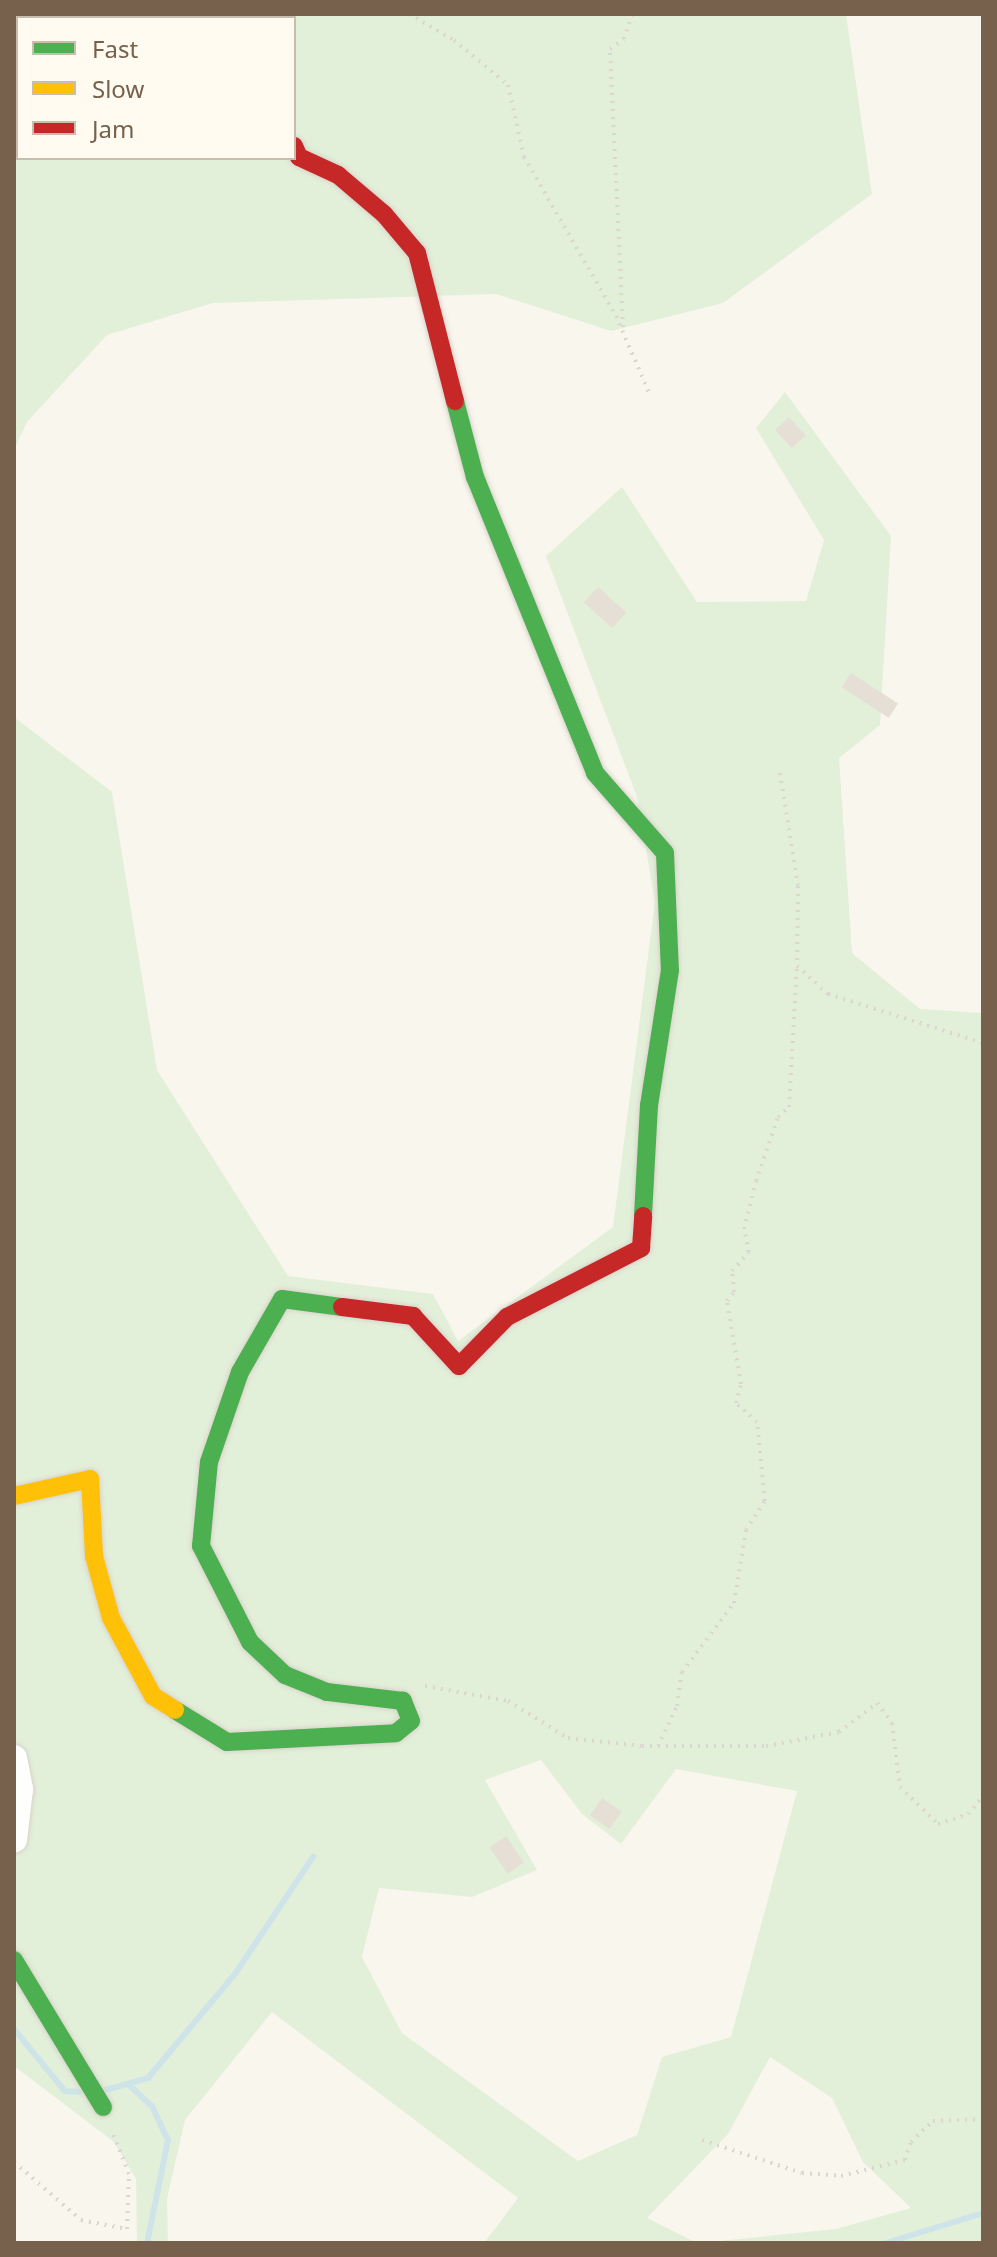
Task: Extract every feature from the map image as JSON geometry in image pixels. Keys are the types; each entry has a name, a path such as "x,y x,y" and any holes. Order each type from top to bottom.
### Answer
{"street":[{"path":"14,1496 90,1479 94,1556 111,1618 153,1696 227,1742 396,1733 411,1721 403,1701 327,1692 285,1675 250,1642 201,1546 209,1462 240,1372 282,1299 413,1316 459,1366 507,1317 641,1248 649,1105 670,970 665,853 595,773 475,477 417,253 384,214 338,175 299,157 296,150"},
{"path":"14,1758 20,1789 14,1840"},
{"path":"14,1960 103,2107"}],"path":[{"path":"409,14 454,40 508,85 524,157 624,333 650,395"},
{"path":"624,333 610,49 624,39 632,14"},
{"path":"658,1746 677,1706 682,1672 734,1603 746,1530 765,1501 757,1422 736,1403 741,1384 727,1301 734,1292 732,1271 749,1252 744,1229 756,1181 778,1117 789,1107 798,886 780,773"},
{"path":"797,966 828,994 983,1043"},
{"path":"403,1701 426,1686 508,1701 568,1738 658,1746 766,1746 839,1732 877,1703 892,1723 900,1787 938,1824 968,1814 983,1796"},
{"path":"14,2162 81,2220 127,2229 129,2174 103,2107"},
{"path":"702,2140 802,2173 841,2176 905,2160 911,2142 933,2121 983,2119"}],"green space":[{"path":"14,14 846,14 872,194 723,303 611,331 496,294 213,303 107,335 27,422 14,450"},
{"path":"785,392 891,536 880,725 839,758 852,953 920,1009 983,1013 983,2243 700,2243 836,2229 911,2208 863,2162 832,2098 770,2057 728,2134 647,2218 697,2243 484,2243 518,2198 272,2012 185,2120 167,2199 168,2243 137,2243 136,2179 114,2142 14,2066 14,717 112,792 157,1070 288,1276 433,1294 458,1341 613,1227 655,902 637,797 546,556 622,487 697,602 806,601 824,540 756,428","holes":["541,1760 582,1814 621,1844 676,1769 797,1791 731,2037 662,2057 637,2135 578,2161 402,2033 362,1957 379,1888 472,1897 537,1870 485,1780"]}],"building":[{"path":"789,417 806,436 792,448 775,430"},
{"path":"598,587 626,612 612,628 584,603"},
{"path":"851,673 898,703 889,718 842,687"},
{"path":"602,1798 622,1812 610,1829 590,1815"},
{"path":"506,1836 524,1863 507,1874 489,1847"}],"waterway":[{"path":"106,2090 148,2078 235,1974 313,1857"},
{"path":"14,2029 65,2091 79,2092"},
{"path":"128,2084 152,2106 168,2140 147,2243"},
{"path":"886,2243 983,2213"}],"traffic: fast":[{"path":"455,401 475,477 595,773 665,853 670,970 649,1105 643,1216"},
{"path":"175,1710 227,1742 396,1733 411,1721 403,1701 327,1692 285,1675 250,1642 201,1546 209,1462 240,1372 282,1299 342,1307"},
{"path":"14,1960 103,2107"}],"traffic: slow":[{"path":"14,1496 90,1479 94,1556 111,1618 153,1696 175,1710"}],"traffic: jam":[{"path":"296,150 299,157 338,175 384,214 417,253 455,401"},
{"path":"342,1307 413,1316 459,1366 507,1317 641,1248 643,1216"}]}
